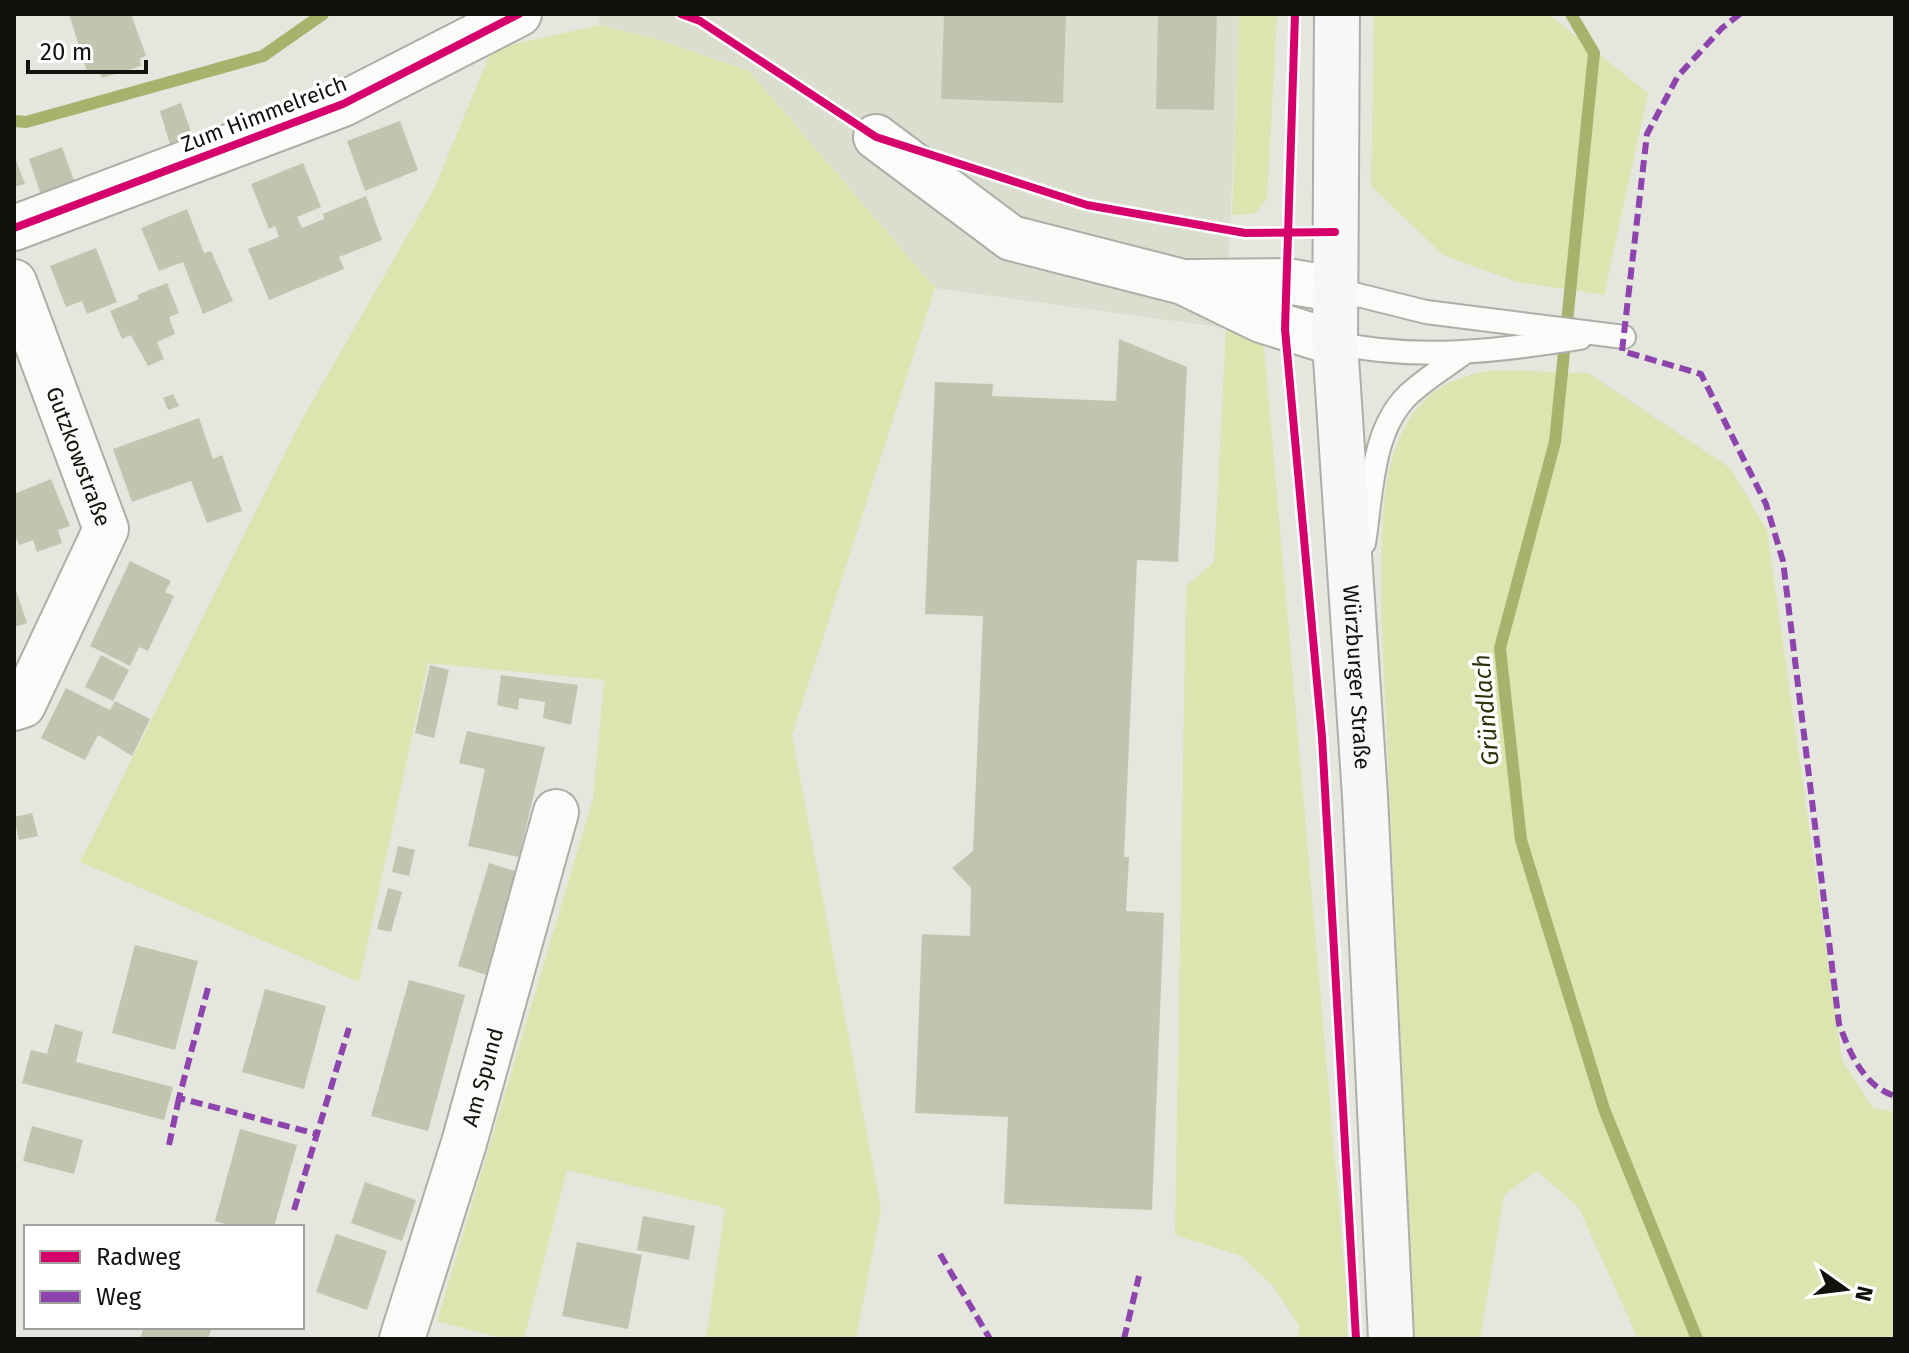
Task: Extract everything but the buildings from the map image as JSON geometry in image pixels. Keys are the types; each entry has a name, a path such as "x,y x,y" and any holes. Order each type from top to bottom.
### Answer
{"main road":[{"name":"Würzburger Straße","path":"1337,14 1335,343 1354,611 1391,1339"}],"street":[{"name":"Zum Himmelreich","path":"14,228 343,104 519,14"},
{"path":"876,137 1011,238 1183,282 1261,320 1335,343"},
{"path":"1183,282 1287,281 1334,289"},
{"name":"Gutzkowstraße","path":"14,282 106,529 23,705 14,708"},
{"name":"Am Spund","path":"402,1339 464,1143 556,812"}],"lane":[{"path":"1334,289 1426,312 1612,336 1464,353 1404,354 1335,343"},
{"path":"1354,611 1378,449 1391,416 1407,396 1464,353"}],"shaded area":[{"path":"597,14 1239,14 1226,328 935,288 749,71 657,39 600,25"}],"green space":[{"path":"1239,14 1277,14 1267,199 1254,214 1232,215"},
{"path":"1374,14 1548,14 1648,93 1604,295 1517,282 1443,255 1371,186"},
{"path":"600,25 657,39 749,71 935,288 792,735 881,1209 856,1339 706,1339 725,1208 567,1170 524,1339 505,1339 437,1321 593,799 604,680 428,663 359,982 80,862 301,421 434,189 492,49"},
{"path":"1226,328 1264,346 1347,1300 1347,1339 1298,1339 1299,1325 1273,1286 1241,1256 1175,1235 1186,586 1214,562"},
{"path":"1495,370 1588,373 1730,468 1767,530 1842,1060 1873,1108 1895,1112 1895,1339 1638,1339 1579,1208 1537,1171 1504,1195 1480,1339 1414,1339 1381,606 1383,517 1393,456 1404,429 1420,406 1454,381"}],"waterway":[{"path":"14,121 26,122 263,56 323,14"},
{"name":"Gründlach","path":"1571,14 1594,53 1555,442 1500,648 1521,840 1604,1109 1697,1339"}],"marked path":[{"path":"1740,14 1722,28 1678,76 1647,134 1622,351 1701,374 1766,504 1783,561 1839,1024 1859,1067 1874,1085 1895,1096"},
{"path":"208,988 179,1098 317,1134"},
{"path":"294,1210 349,1028"},
{"path":"169,1145 179,1098"},
{"path":"940,1254 990,1339"},
{"path":"1124,1339 1139,1276"}],"cycle path":[{"path":"14,228 343,104 519,14"},
{"path":"681,14 700,21 876,137 1087,205 1245,233 1335,232"},
{"path":"1295,14 1285,329 1322,737 1356,1339"}]}
